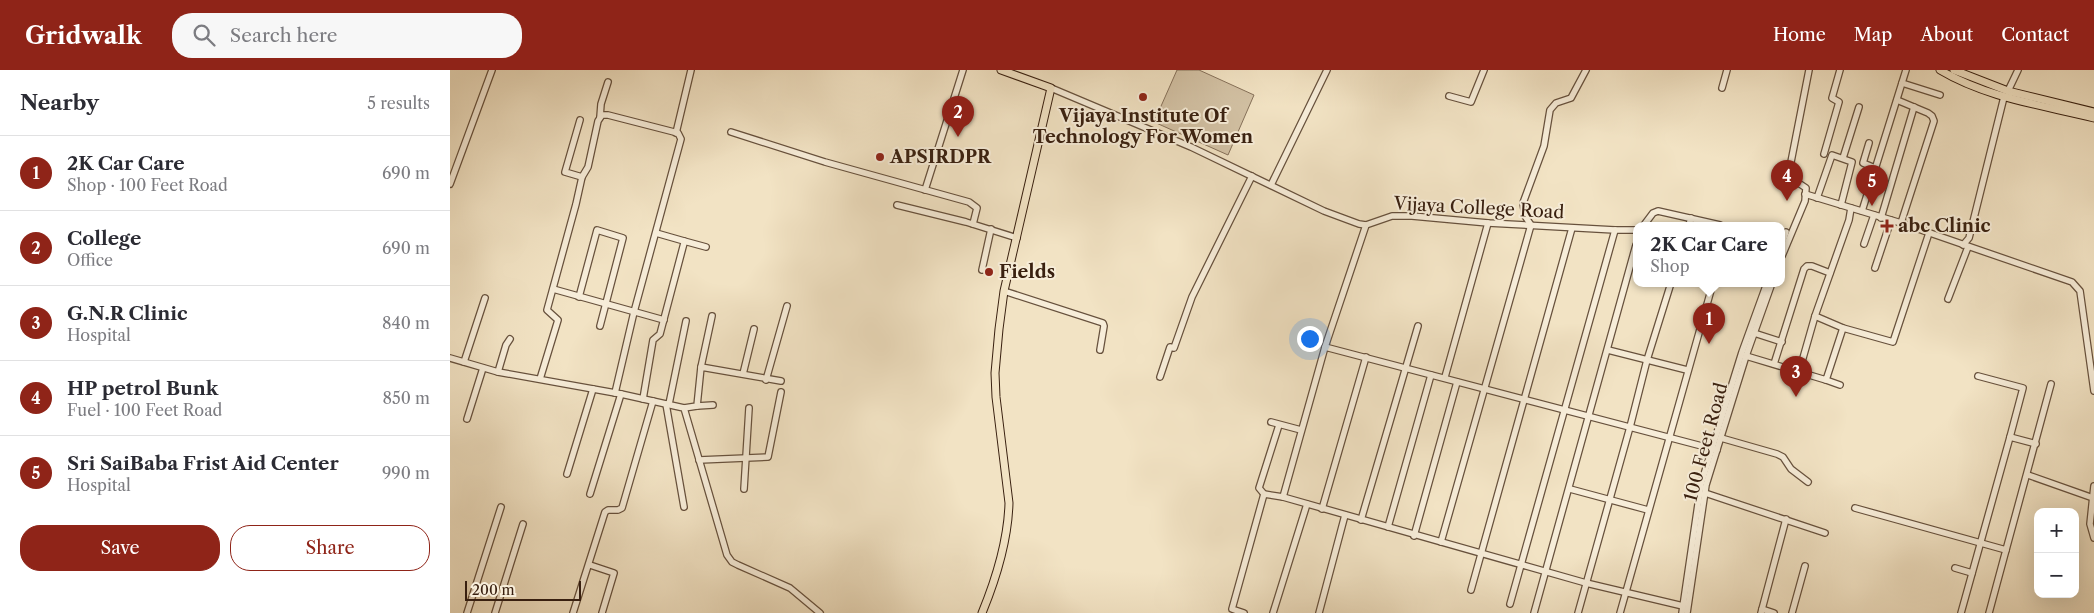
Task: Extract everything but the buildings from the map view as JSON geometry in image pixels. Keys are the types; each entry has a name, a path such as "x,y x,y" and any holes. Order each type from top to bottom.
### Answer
{"main road":[{"path":"982,613 996,572 1009,518 1010,503 995,373 1004,291 1051,88 1002,70"},
{"path":"1940,70 1976,87 2094,112"},
{"path":"1954,70 2006,94 2094,118"}],"street":[{"path":"450,184 492,70"},
{"path":"676,133 691,70"},
{"path":"925,190 963,70"},
{"path":"1271,185 1326,70"},
{"path":"1449,96 1471,102 1484,70"},
{"path":"1441,542 1531,225 1526,216 1524,203 1544,146 1550,110 1556,103 1571,98 1586,70"},
{"path":"1722,88 1727,70"},
{"path":"1785,234 1806,188 1794,180 1790,167 1809,70"},
{"path":"1824,154 1839,102 1832,98 1840,70"},
{"path":"1862,211 1906,70"},
{"path":"1948,299 1967,247 2006,94 2018,70"},
{"path":"540,379 558,320 547,310 582,177 588,167 600,117 601,104 608,82"},
{"path":"1902,83 1940,95"},
{"path":"1051,88 1190,147 1346,221 1366,225 1325,347 1283,497"},
{"path":"1897,100 1932,116 1934,121 1901,223"},
{"path":"1843,158 1859,107"},
{"path":"1881,218 1914,107"},
{"path":"590,494 618,393 634,312 682,139 678,133 608,114 600,117"},
{"path":"580,120 565,172 582,177"},
{"path":"731,132 972,203 977,208 973,224"},
{"path":"1869,143 1863,163 1875,168"},
{"path":"1817,198 1832,155 1843,158 1852,162 1841,205"},
{"path":"1160,377 1170,347 1174,348 1192,297 1252,176"},
{"path":"1804,195 1901,223 1967,247 2028,265 2076,285 2080,291 2094,391"},
{"path":"1785,249 1805,201 1804,195"},
{"path":"897,205 973,224 1017,238"},
{"path":"1799,372 1815,316 1849,220 1851,208"},
{"path":"1646,222 1658,210 1708,222"},
{"path":"1864,244 1874,215"},
{"name":"Vijaya College Road","path":"1366,225 1392,216 1412,216 1488,223 1633,230"},
{"path":"1690,222 1691,218"},
{"path":"1876,268 1891,220"},
{"path":"1445,377 1488,223"},
{"path":"1471,590 1572,228"},
{"path":"982,270 991,229"},
{"path":"579,296 597,230 623,238 600,326"},
{"path":"1510,604 1615,230"},
{"path":"656,233 706,247"},
{"path":"1815,316 1843,328 1893,342 1930,233"},
{"path":"642,399 652,340 660,334 684,241"},
{"path":"1534,613 1544,572 1570,490 1633,256"},
{"path":"1774,364 1806,266 1812,266 1830,273"},
{"path":"1578,613 1647,360 1670,287"},
{"path":"1620,613 1712,287"},
{"name":"100 Feet Road","path":"1687,613 1705,493 1714,450 1742,352 1766,287"},
{"name":"100 Feet Road","path":"1682,613 1701,484 1714,450 1721,438 1746,356 1771,287"},
{"path":"553,290 664,320"},
{"path":"1004,291 1104,324 1100,350"},
{"path":"464,362 486,298"},
{"path":"766,380 787,306"},
{"path":"697,406 701,367 712,316"},
{"path":"684,507 668,404 686,321"},
{"path":"1361,520 1404,368 1418,326"},
{"path":"1826,380 1843,328"},
{"path":"743,374 754,329"},
{"path":"1754,333 1782,342"},
{"path":"498,372 506,345 510,339"},
{"path":"1325,347 1445,377 1457,382 1714,450"},
{"path":"1608,350 1687,370"},
{"path":"1746,356 1840,385"},
{"path":"1322,508 1366,357"},
{"path":"450,358 498,372 618,393 684,408 713,405"},
{"path":"701,367 780,381"},
{"path":"467,419 483,368"},
{"path":"1388,527 1431,375"},
{"path":"1960,613 2023,388 1978,376"},
{"path":"1414,536 1457,382"},
{"path":"1989,613 2028,475 2051,384"},
{"path":"567,474 592,388"},
{"path":"699,460 745,456 766,458 769,455 781,392"},
{"path":"573,613 605,512 622,508 653,401"},
{"path":"684,408 727,555 732,562 790,588 820,613"},
{"path":"744,489 749,408"},
{"path":"1271,422 1301,430"},
{"path":"1279,425 1259,488 1264,494 1283,497 1414,536 1626,594 1684,606"},
{"path":"2010,437 2036,444"},
{"path":"1721,438 1777,454 1783,458 1791,469 1808,482"},
{"path":"2028,475 2093,498"},
{"path":"2094,486 2090,524 2094,538"},
{"path":"1570,490 1648,510"},
{"path":"1705,493 1825,533"},
{"path":"1244,613 1232,609 1264,494"},
{"path":"1273,613 1307,504"},
{"path":"467,613 501,507"},
{"path":"1855,508 2006,550"},
{"path":"1319,613 1345,515"},
{"path":"1774,613 1762,611 1786,519"},
{"path":"495,613 523,524"},
{"path":"590,564 612,571 614,574 602,613"},
{"path":"1792,613 1805,566"},
{"path":"1955,568 1972,572"}],"shaded area":[{"path":"1177,70 1199,70 1254,95 1228,155 1154,122"}],"place":[{"name":"Vijaya Institute Of Technology For Women","path":"1143,97"},
{"name":"College","path":"958,137"},
{"name":"APSIRDPR","path":"880,157"},
{"name":"HP petrol Bunk","path":"1787,201"},
{"name":"Sri SaiBaba Frist Aid Center","path":"1872,206"},
{"name":"abc Clinic","path":"1887,226"},
{"name":"Fields","path":"989,272"},
{"name":"2K Car Care","path":"1709,344"},
{"name":"G.N.R Clinic","path":"1796,397"}]}
